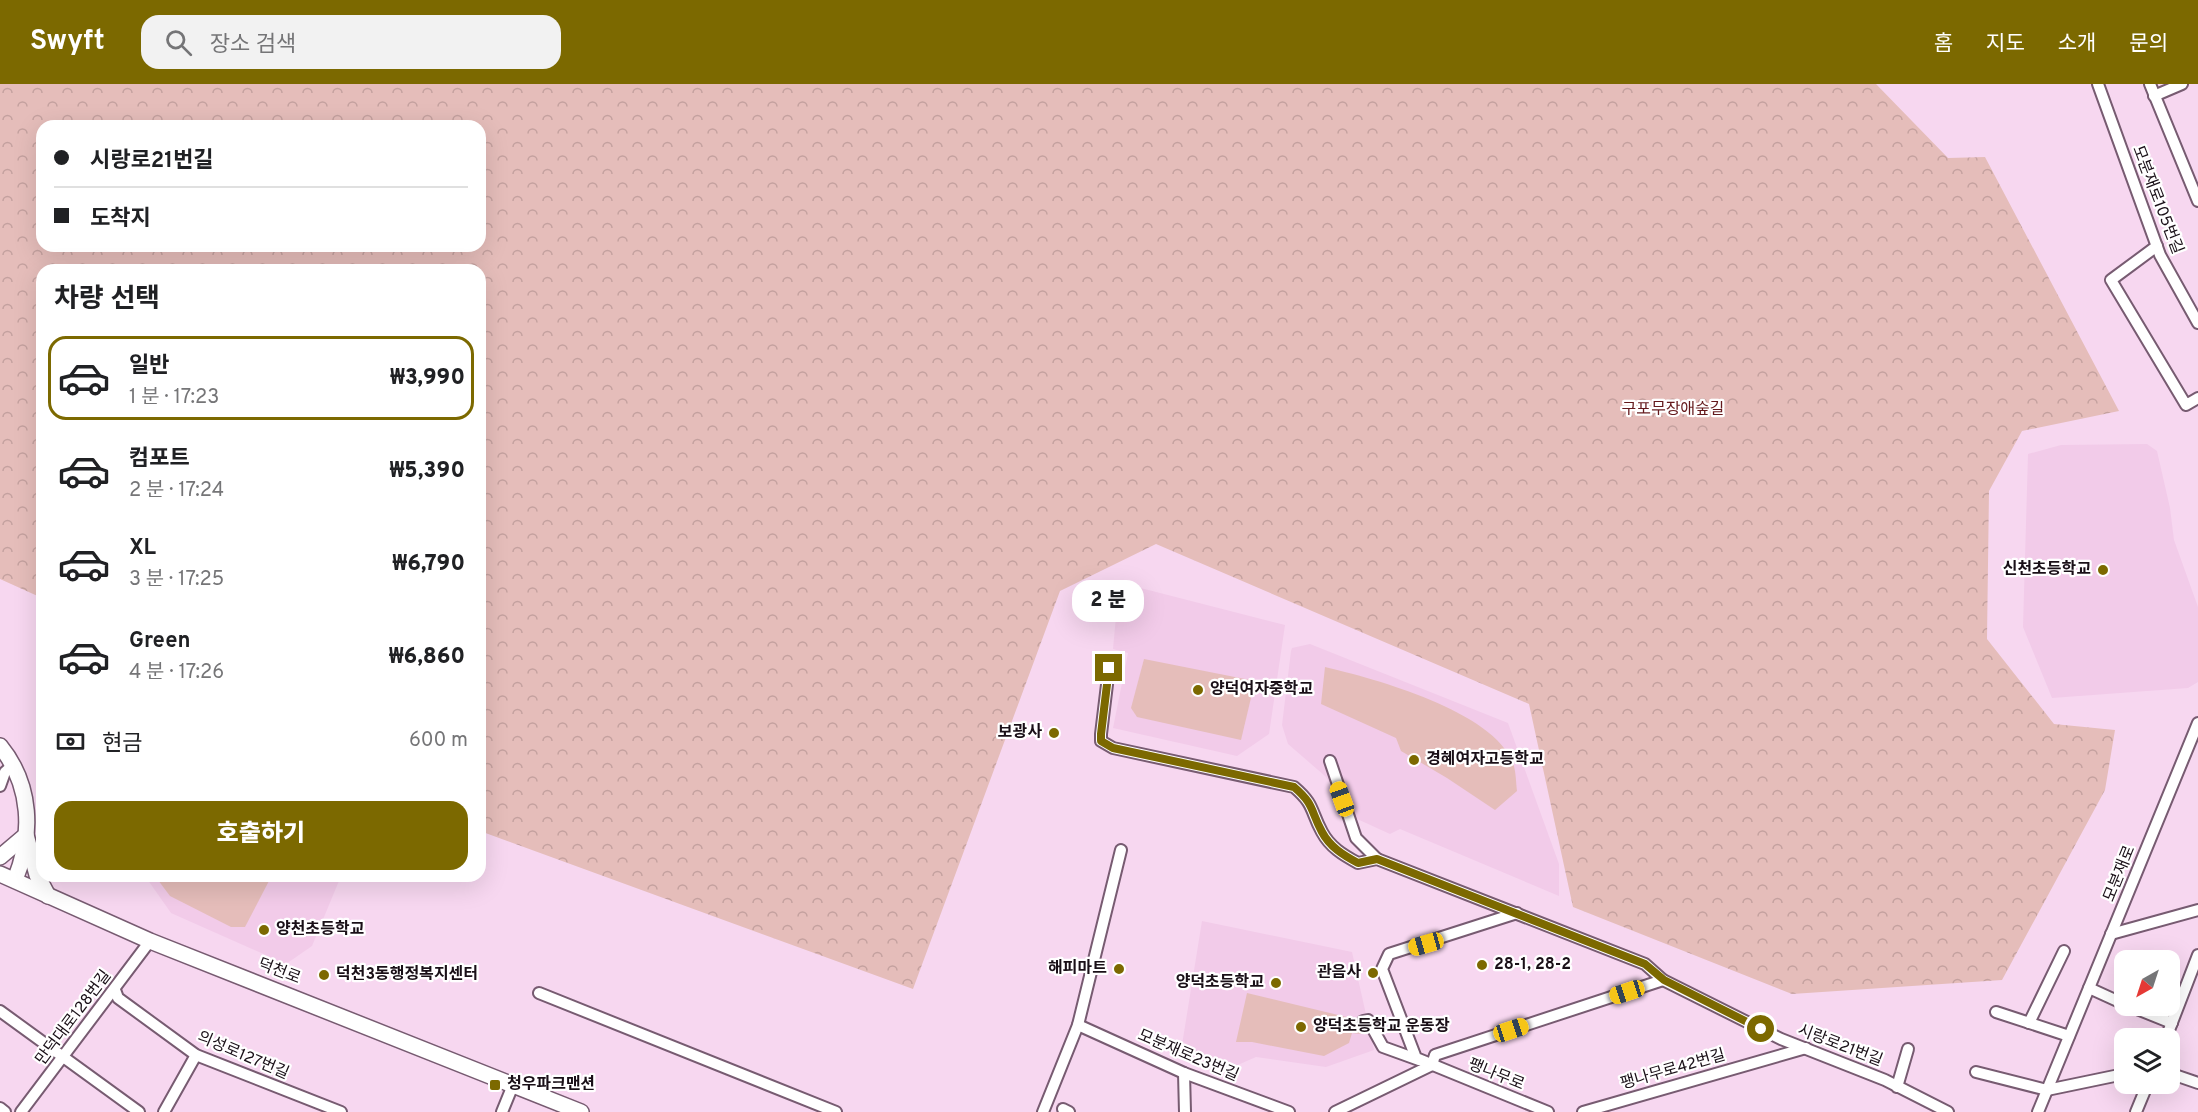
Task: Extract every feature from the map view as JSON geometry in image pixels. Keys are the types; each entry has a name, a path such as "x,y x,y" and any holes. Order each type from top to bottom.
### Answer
{"main road":[{"path":"0,746 6,770 26,798 29,821 21,865 15,880"},
{"path":"0,857 26,835"},
{"path":"26,835 36,871"},
{"name":"덕천로","path":"0,874 150,941 581,1112"},
{"path":"41,882 48,896"}],"street":[{"name":"모분재로105번길","path":"2098,84 2157,246 2198,323"},
{"path":"2150,84 2195,184 2198,201"},
{"path":"2154,96 2182,84"},
{"path":"2157,246 2111,280 2186,405 2198,399"},
{"name":"시랑로21번길","path":"1109,668 1101,741 1113,748 1294,787 1310,801 1322,832 1337,851 1358,863 1377,859 1645,964 1664,980 1781,1039 1897,1087 1948,1112"},
{"name":"모분재로","path":"2038,1112 2198,723"},
{"path":"1330,761 1356,838 1377,859"},
{"path":"0,786 6,770"},
{"path":"1043,1112 1078,1025 1121,850"},
{"path":"2111,934 2198,910"},
{"name":"팽나무로","path":"1516,914 1389,954 1383,969 1416,1058 1548,1112"},
{"name":"만덕대로128번길","path":"21,1112 150,941"},
{"path":"2029,1023 2064,951"},
{"path":"2170,1028 2198,956"},
{"path":"1335,1112 1432,1065 1435,1055 1664,980"},
{"path":"2089,988 2114,999"},
{"name":"의성로127번길","path":"115,990 118,998 196,1055 334,1111"},
{"path":"539,993 836,1112"},
{"path":"0,1011 139,1112"},
{"path":"1996,1012 2069,1036"},
{"path":"2155,1016 2172,1023"},
{"name":"팽나무로","path":"1363,1021 1368,1020 1383,1047 1432,1065"},
{"name":"모분재로23번길","path":"1078,1025 1184,1073 1289,1112"},
{"name":"팽나무로42번길","path":"1583,1112 1806,1048"},
{"path":"1897,1087 1908,1048"},
{"path":"164,1112 196,1055"},
{"path":"1976,1072 2047,1090 2114,1076"},
{"path":"1184,1073 1185,1112"},
{"path":"2180,1077 2198,1083"},
{"path":"502,1112 513,1085"},
{"path":"2136,1112 2143,1094"},
{"path":"0,1108 5,1112"}],"shaded area":[{"name":"신천초등학교","path":"2147,444 2157,451 2170,508 2174,540 2198,607 2198,682 2188,688 2052,698 2023,627 2028,454 2061,445"},
{"name":"양덕여자중학교","path":"1125,584 1285,625 1269,734 1237,756 1113,728 1128,653 1113,649 1118,595"},
{"name":"경혜여자고등학교","path":"1310,644 1508,723 1559,864 1559,896 1400,829 1390,834 1355,818 1325,776 1288,744 1282,725 1292,648"},
{"name":"양천초등학교","path":"149,882 339,882 312,946 286,964 171,913"},
{"name":"양덕초등학교","path":"1202,921 1352,952 1374,1050 1326,1067 1256,1057 1233,1067 1181,1051"}],"green space":[{"name":"구포무장애숲길","path":"0,84 1876,84 1948,158 1985,157 2119,411 2022,431 1989,491 1987,639 2054,724 2115,730 2105,790 2002,980 1792,994 1573,907 1529,704 1156,544 1060,591 913,989 486,833 486,264 36,264 36,595 0,579"},
{"path":"1144,659 1255,681 1241,740 1137,717 1131,708"},
{"path":"1325,667 1402,689 1431,700 1482,728 1501,744 1513,763 1517,791 1495,810 1401,751 1396,738 1321,704"},
{"path":"160,882 268,882 245,927 231,927 170,896"},
{"name":"양덕초등학교 운동장","path":"1247,993 1363,1021 1361,1034 1352,1033 1349,1043 1324,1056 1252,1042 1236,1042"}],"place":[{"name":"신천초등학교","path":"2103,570"},
{"name":"양덕여자중학교","path":"1198,690"},
{"name":"보광사","path":"1054,733"},
{"name":"경혜여자고등학교","path":"1414,760"},
{"name":"양천초등학교","path":"264,930"},
{"name":"28-1, 28-2","path":"1482,965"},
{"name":"해피마트","path":"1119,969"},
{"name":"관음사","path":"1373,973"},
{"name":"덕천3동행정복지센터","path":"324,975"},
{"name":"양덕초등학교","path":"1276,983"},
{"name":"양덕초등학교 운동장","path":"1301,1027"},
{"name":"청우파크맨션","path":"495,1085"}],"route":[{"path":"1109,668 1101,741 1113,748 1294,787 1310,801 1322,832 1337,851 1358,863 1377,859 1645,964 1664,980 1761,1029"}]}
